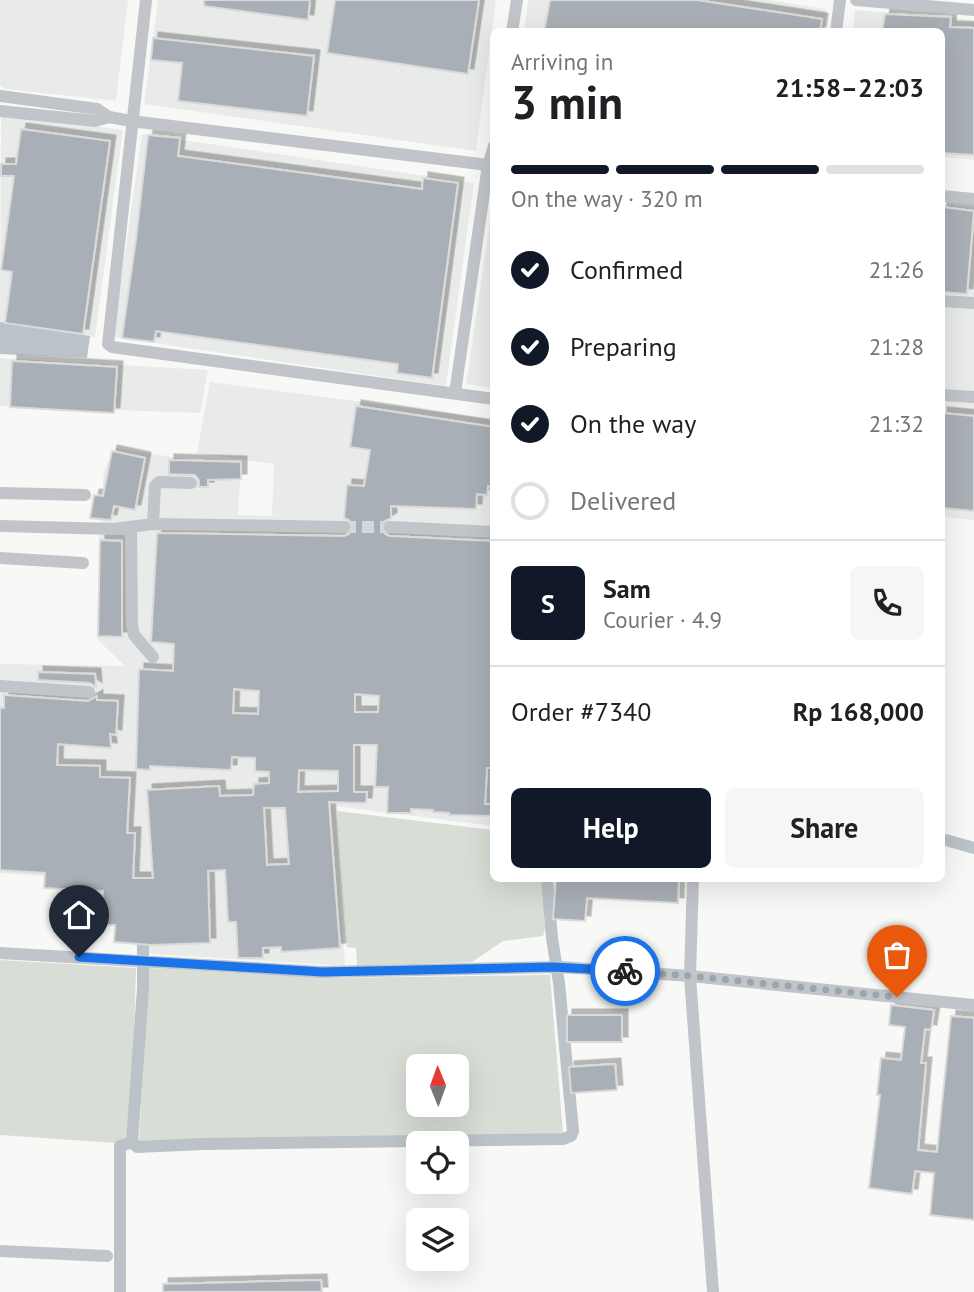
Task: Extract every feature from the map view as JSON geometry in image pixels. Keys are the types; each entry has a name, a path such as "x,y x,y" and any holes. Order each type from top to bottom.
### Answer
{"street":[{"path":"146,0 107,340 112,347 490,398"},
{"path":"513,28 517,0"},
{"path":"836,28 840,0"},
{"path":"856,0 974,10"},
{"path":"0,96 97,109 109,117 131,121 488,165"},
{"path":"0,111 95,121 109,117"},
{"path":"455,393 490,159"},
{"path":"945,196 974,200"},
{"path":"945,301 974,303"},
{"path":"945,395 974,397"},
{"path":"153,524 155,486 159,482 191,483"},
{"path":"0,493 85,495"},
{"path":"0,526 114,529 153,524 344,527"},
{"path":"131,527 132,625 134,635 153,657"},
{"path":"390,527 490,532"},
{"path":"0,558 83,563"},
{"path":"0,686 89,692"},
{"path":"693,882 690,976 713,1292"},
{"path":"0,953 322,972 557,967 690,976 974,1005"},
{"path":"0,1251 107,1256"}],"shaded area":[{"path":"0,0 128,0 116,101 5,89 0,85"},
{"path":"158,0 496,0 492,28 490,28 476,151 144,104"},
{"path":"528,0 769,0 826,9 824,28 524,28"},
{"path":"855,10 974,20 974,160 945,157 945,28 853,28"},
{"path":"1,113 123,130 95,337 0,322"},
{"path":"142,134 474,183 446,386 113,337"},
{"path":"945,204 974,208 974,520 945,517"},
{"path":"490,222 490,387 466,384"},
{"path":"0,322 90,336 87,358 0,354"},
{"path":"0,358 208,370 200,413 0,406"},
{"path":"210,382 490,419 490,826 335,806 345,966 137,953 134,883 0,873 0,664 125,666 97,639 104,470 116,448 241,468 238,515 272,516 274,464 197,453"},
{"path":"337,811 490,830 490,882 543,882 543,936 503,941 472,962 357,966 356,948 347,947"},
{"path":"0,960 136,968 128,1141 116,1143 0,1135"},
{"path":"148,968 337,978 550,975 563,1133 469,1135 469,1131 406,1131 406,1136 139,1141"}],"building":[{"path":"204,0 310,0 308,20 204,6"},
{"path":"335,0 479,0 468,74 327,53"},
{"path":"550,0 697,0 822,19 821,28 545,28"},
{"path":"885,14 951,17 950,27 974,28 974,155 945,153 945,28 883,28"},
{"path":"153,38 314,56 307,116 178,101 182,63 151,60"},
{"path":"21,129 110,141 83,334 5,323 12,272 1,270 14,176 1,176 1,164 16,164"},
{"path":"148,135 180,138 178,156 422,189 423,178 458,183 432,378 397,373 398,364 156,331 154,342 122,338"},
{"path":"945,207 974,211 967,294 945,292"},
{"path":"12,361 117,367 114,413 10,407"},
{"path":"356,406 490,426 490,486 487,495 477,494 476,509 391,506 391,518 383,522 381,527 385,534 390,536 490,541 490,768 487,768 485,804 490,804 490,816 449,815 433,810 411,809 411,813 387,813 388,787 375,787 377,745 354,745 354,792 367,792 366,803 329,802 340,948 281,952 281,947 263,948 263,958 238,958 236,922 228,922 225,870 208,871 210,943 151,945 114,942 115,925 105,925 105,921 102,921 103,891 44,888 45,873 0,870 0,708 4,708 4,695 88,701 97,696 97,700 118,701 116,735 110,734 111,748 58,744 57,765 100,766 100,777 130,778 127,833 135,833 133,878 153,878 147,790 219,786 220,796 253,795 254,784 269,783 269,772 255,771 255,758 232,757 231,770 150,766 150,770 136,769 139,669 173,671 174,644 151,642 157,533 344,536 349,534 353,526 344,518 347,485 364,486 370,450 350,447","holes":["234,689 259,691 258,714 233,713","355,694 379,696 378,712 355,712","299,770 338,771 338,791 298,792","264,808 285,808 289,864 267,865"]},
{"path":"945,413 974,416 974,511 945,508"},
{"path":"112,451 145,458 135,510 114,506 111,520 90,518 94,495 103,496"},
{"path":"169,460 241,462 241,479 208,480 208,487 199,487 199,480 195,475 169,474"},
{"path":"100,540 122,541 122,637 98,636"},
{"path":"38,672 95,674 96,687 90,683 38,680"},
{"path":"556,882 679,882 678,903 587,898 585,921 553,919"},
{"path":"891,1005 934,1010 931,1030 925,1029 921,1063 926,1063 918,1150 937,1152 951,1016 974,1018 974,1220 930,1215 934,1173 915,1171 912,1194 869,1188 880,1095 877,1095 881,1058 901,1060 905,1027 889,1025"},
{"path":"567,1015 622,1015 622,1042 567,1042"},
{"path":"615,1064 617,1090 571,1093 569,1067"},
{"path":"321,1280 322,1292 163,1292 163,1284"}],"waterway":[{"path":"945,840 974,848"},
{"path":"132,1142 137,1147 563,1139 571,1136 573,1131 547,882"},
{"path":"120,1292 120,1146 132,1142 143,988 143,929"}],"tunnel":[{"path":"344,527 390,527"}],"way so far":[{"path":"625,971 897,997"}],"route":[{"path":"79,957 322,972 553,967 625,971"}]}
